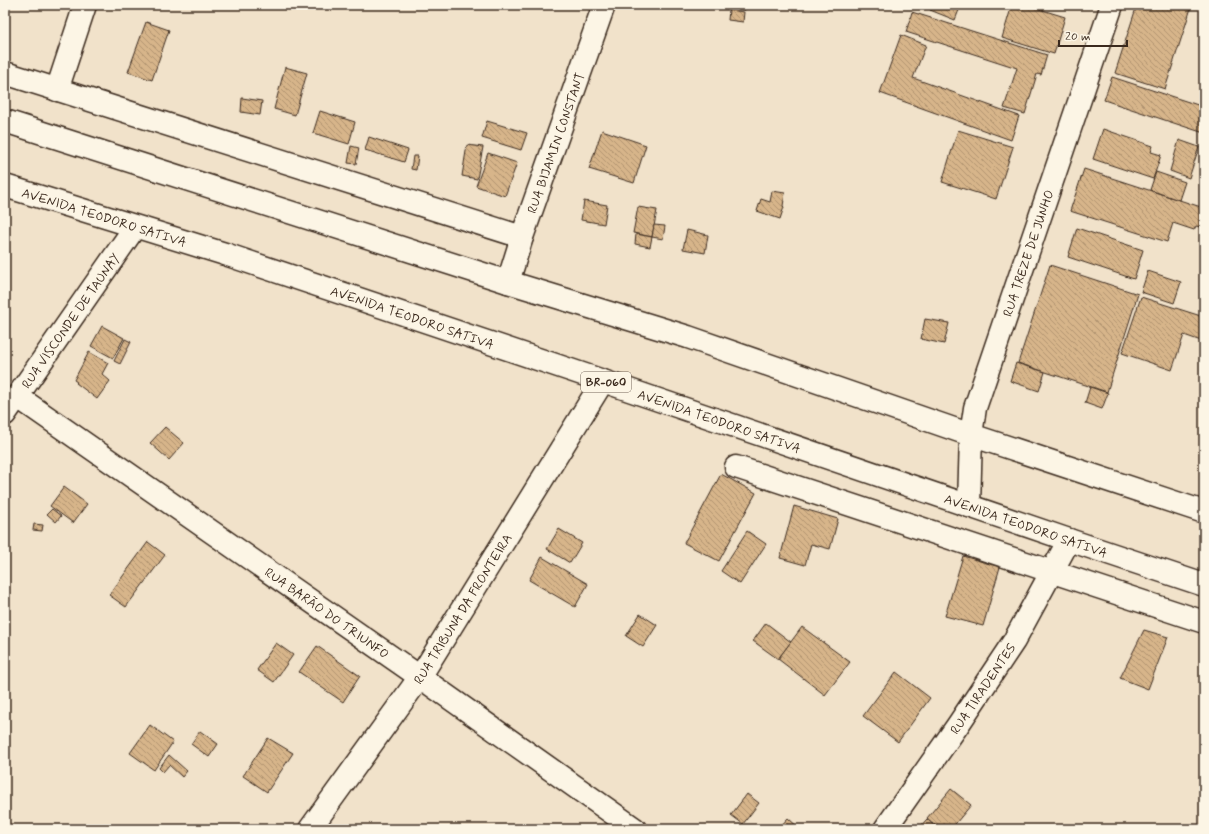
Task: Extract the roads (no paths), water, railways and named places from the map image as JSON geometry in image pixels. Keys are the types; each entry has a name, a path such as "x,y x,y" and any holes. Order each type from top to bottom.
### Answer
{"street":[{"path":"56,90 84,5"},
{"name":"RUA BIJAMIN CONSTANT","path":"508,282 522,237 604,5"},
{"name":"RUA TREZE DE JUNHO","path":"969,506 971,435 975,408 1112,5"},
{"path":"5,73 522,237"},
{"path":"5,121 508,282 688,337 971,435 1204,512"},
{"name":"AVENIDA TEODORO SATIVA","path":"5,186 225,254 1204,585"},
{"name":"RUA VISCONDE DE TAUNAY","path":"5,414 135,227"},
{"name":"RUA TRIBUNA DA FRONTEIRA","path":"310,829 420,677 603,381"},
{"name":"RUA BARÃO DO TRIUNFO","path":"18,397 420,677 635,829"},
{"path":"736,467 1204,622"},
{"name":"RUA TIRADENTES","path":"885,829 958,725 1014,641 1069,540"}]}
